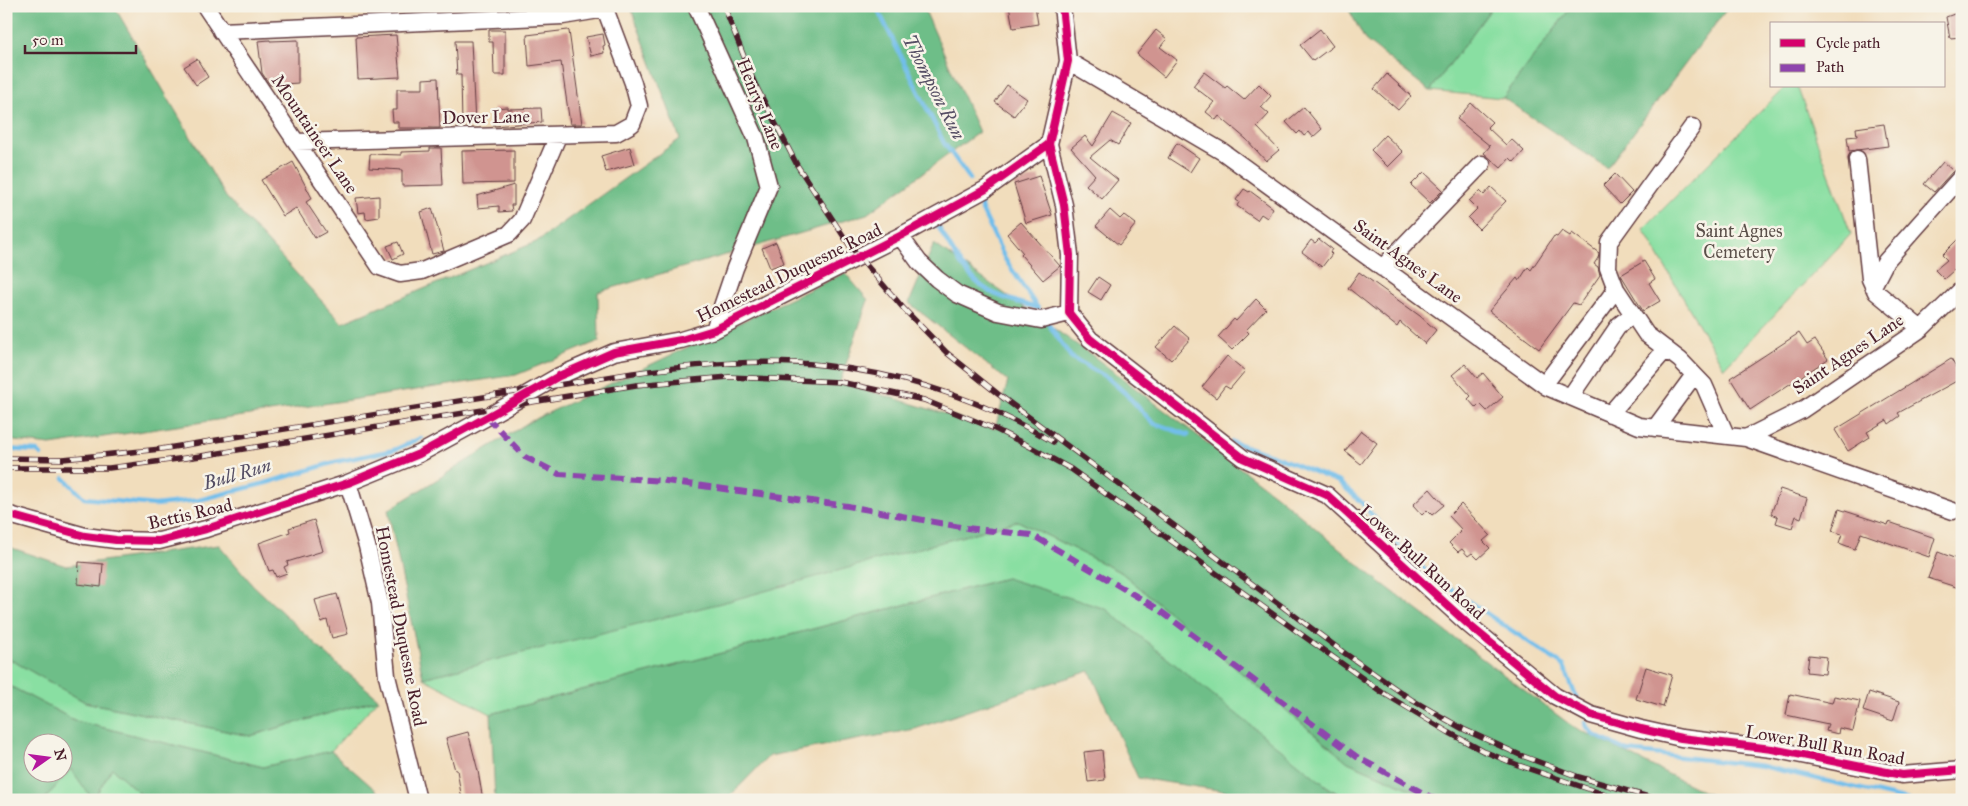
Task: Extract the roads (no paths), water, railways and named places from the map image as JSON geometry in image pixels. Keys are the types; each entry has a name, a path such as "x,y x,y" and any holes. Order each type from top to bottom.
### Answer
{"street":[{"name":"Mountaineer Lane","path":"205,6 380,266 400,274 422,271 508,234 522,220 558,136"},
{"name":"Henrys Lane","path":"696,6 756,138 769,186 736,268 714,330"},
{"path":"900,236 919,262 957,294 998,312 1046,318 1069,313 1070,255 1064,205 1049,144 1068,60 1062,6"},
{"path":"221,31 563,16 604,8"},
{"name":"Dover Lane","path":"296,142 616,133 632,124 639,106 634,83 604,8"},
{"name":"Saint Agnes Lane","path":"1068,60 1223,152 1544,385 1638,426 1746,438 1953,511"},
{"path":"1692,128 1609,242 1608,268 1616,289 1646,334 1680,360 1704,385 1726,435"},
{"name":"Homestead Duquesne Road","path":"418,800 387,676 380,603 370,555 348,483 419,454 559,376 614,352 681,340 714,330 900,236 986,189 1049,144"},
{"path":"1857,159 1870,279 1876,292 1921,328"},
{"path":"1382,268 1482,164"},
{"path":"1873,286 1886,261 1962,176"},
{"path":"1544,385 1616,289"},
{"name":"Saint Agnes Lane","path":"1746,438 1802,410 1921,328 1962,289"},
{"name":"Lower Bull Run Road","path":"1069,313 1090,339 1243,458 1327,495 1469,625 1556,696 1591,714 1641,729 1681,738 1772,749 1902,775 1962,770"},
{"path":"1570,397 1619,325 1633,314"},
{"path":"1610,414 1666,349"},
{"path":"1655,428 1694,375"},
{"name":"Bettis Road","path":"6,514 85,536 116,540 159,541 206,529 348,483"}],"waterway":[{"name":"Thompson Run","path":"876,6 944,143 970,179"},
{"name":"Thompson Run","path":"981,201 981,208 1005,259 1043,316"},
{"name":"Bull Run","path":"931,225 938,226 966,271 980,285 1000,296 1038,308"},
{"name":"Thompson Run","path":"1047,322 1071,357 1108,378 1153,423 1188,435"},
{"name":"Bull Run","path":"64,478 84,498 155,505 199,500 266,483 335,462 394,450 421,438"},
{"name":"Thompson Run","path":"1232,442 1272,455 1339,482 1361,502 1407,556 1464,598 1564,666 1578,702"},
{"name":"Bull Run","path":"6,449 37,451 41,455"},
{"name":"Thompson Run","path":"1585,722 1594,735 1627,751 1762,766 1908,800"}],"railway":[{"path":"724,6 754,82 797,165 850,246 904,309 947,353 998,394 1343,652 1412,700 1463,729 1520,755 1579,777 1659,800"},
{"path":"6,458 63,459 161,449 633,373 751,362 822,365 852,369 912,382 971,402 1026,427 1053,442"},
{"path":"6,468 109,468 201,456 636,385 729,377 840,382 924,400 995,429 1025,444 1071,469 1383,693 1448,732 1483,751 1518,765 1621,800"}],"park label":[{"name":"Saint Agnes Cemetery","path":"1739,241"}]}
